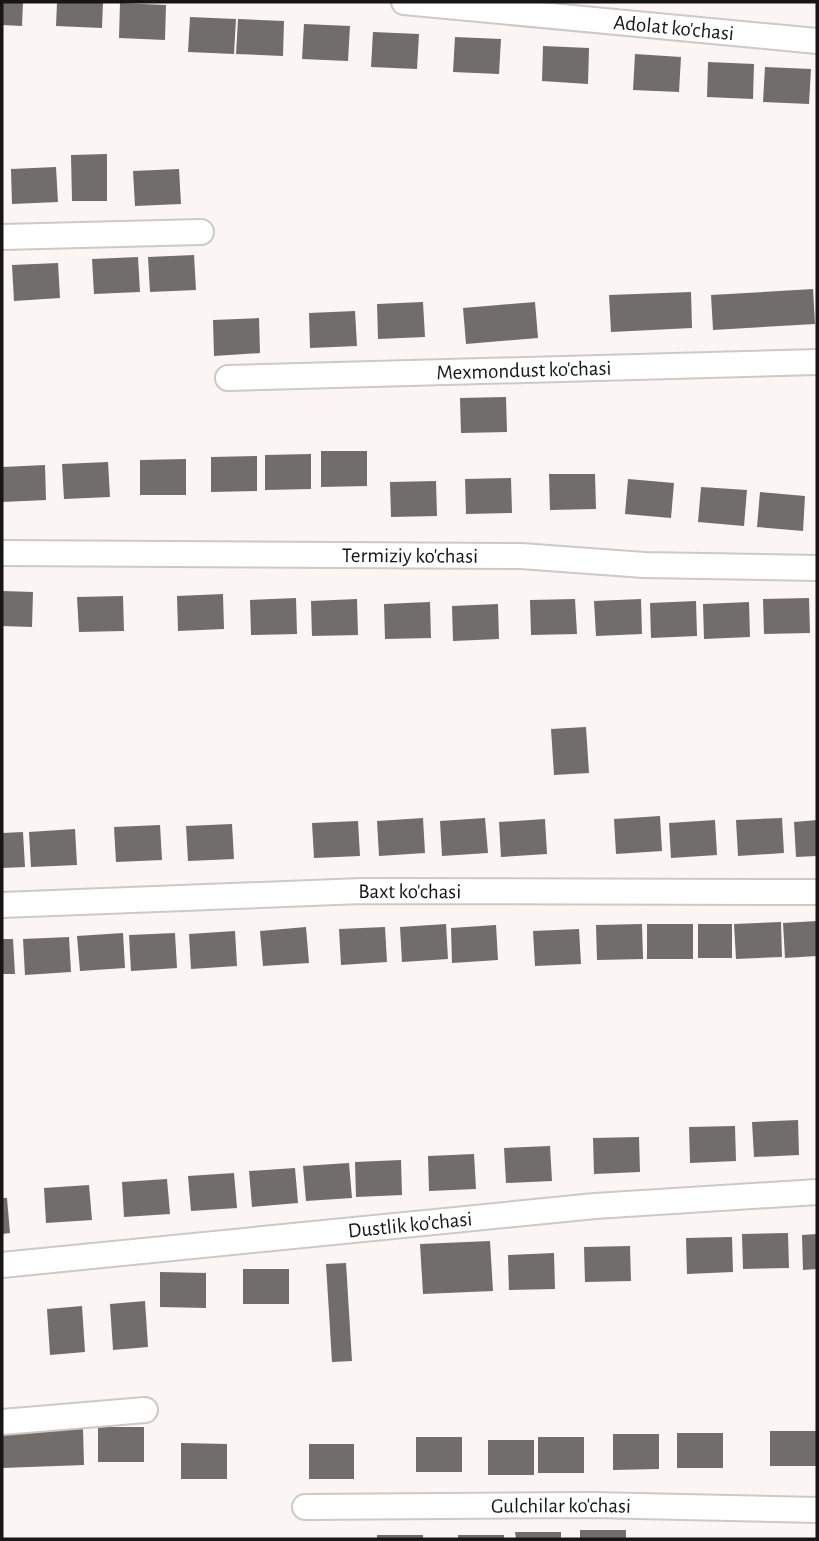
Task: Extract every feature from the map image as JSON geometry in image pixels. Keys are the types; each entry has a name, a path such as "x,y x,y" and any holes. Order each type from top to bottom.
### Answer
{"street":[{"name":"Adolat ko'chasi","path":"404,2 817,40"},
{"path":"2,237 201,232"},
{"name":"Mexmondust ko'chasi","path":"228,379 817,362"},
{"name":"Termiziy ko'chasi","path":"2,553 521,555 644,565 817,568"},
{"name":"Baxt ko'chasi","path":"2,905 362,891 817,892"},
{"name":"Dustlik ko'chasi","path":"2,1265 595,1206 817,1192"},
{"path":"2,1422 145,1410"},
{"name":"Gulchilar ko'chasi","path":"305,1507 592,1505 817,1510"}],"building":[{"path":"2,2 23,2 22,26 2,25"},
{"path":"57,2 103,2 102,28 56,26"},
{"path":"120,3 166,5 165,40 119,38"},
{"path":"190,17 236,19 234,54 188,52"},
{"path":"238,19 284,21 283,56 236,54"},
{"path":"304,24 350,26 348,61 302,59"},
{"path":"373,32 419,34 417,69 371,67"},
{"path":"455,37 501,39 499,74 453,72"},
{"path":"543,46 589,48 588,84 542,81"},
{"path":"635,54 681,57 679,92 633,90"},
{"path":"708,62 754,64 753,99 707,97"},
{"path":"765,67 811,69 809,104 763,102"},
{"path":"107,154 107,201 72,201 71,155"},
{"path":"56,167 58,202 12,204 11,169"},
{"path":"179,169 181,204 135,206 133,171"},
{"path":"194,255 196,290 150,292 148,257"},
{"path":"138,257 140,292 94,294 92,259"},
{"path":"58,263 60,298 14,301 12,265"},
{"path":"813,289 815,324 713,330 711,295"},
{"path":"691,292 692,328 611,332 609,295"},
{"path":"423,302 425,337 378,339 377,304"},
{"path":"535,302 538,338 466,344 463,308"},
{"path":"355,311 357,346 310,348 309,313"},
{"path":"259,318 260,353 214,356 213,320"},
{"path":"506,397 507,432 461,433 460,398"},
{"path":"321,451 367,451 367,486 321,487"},
{"path":"311,454 311,489 265,490 265,455"},
{"path":"257,456 257,491 211,492 211,457"},
{"path":"186,459 186,495 140,495 140,460"},
{"path":"108,462 110,497 64,499 62,464"},
{"path":"45,465 46,500 2,502 2,467"},
{"path":"549,474 595,474 596,509 550,510"},
{"path":"511,478 512,513 466,514 465,479"},
{"path":"628,479 674,483 671,518 625,514"},
{"path":"436,481 437,516 391,517 390,482"},
{"path":"701,487 747,490 744,526 698,522"},
{"path":"760,492 805,496 803,531 757,527"},
{"path":"2,591 33,592 32,627 2,626"},
{"path":"223,594 224,629 178,631 177,596"},
{"path":"123,596 124,631 79,632 77,597"},
{"path":"296,598 297,634 251,635 250,600"},
{"path":"809,598 810,633 764,634 763,599"},
{"path":"357,599 358,635 312,636 311,601"},
{"path":"575,599 577,634 531,635 530,600"},
{"path":"641,599 642,634 596,636 594,601"},
{"path":"696,601 697,636 651,638 650,603"},
{"path":"430,602 431,638 385,639 384,604"},
{"path":"749,602 750,637 704,639 703,604"},
{"path":"498,604 499,639 453,641 452,606"},
{"path":"586,727 589,773 554,775 551,729"},
{"path":"660,816 662,851 616,854 614,819"},
{"path":"423,818 425,853 379,856 377,821"},
{"path":"485,818 488,853 442,856 440,821"},
{"path":"782,818 784,853 738,856 736,820"},
{"path":"545,819 547,854 501,857 499,822"},
{"path":"715,820 717,855 671,858 669,823"},
{"path":"817,820 817,856 796,857 794,822"},
{"path":"358,821 360,856 314,858 312,823"},
{"path":"232,824 234,859 188,861 186,826"},
{"path":"160,825 162,860 116,862 114,827"},
{"path":"75,829 77,865 31,867 29,832"},
{"path":"23,832 25,867 2,868 2,833"},
{"path":"817,921 817,956 785,958 783,923"},
{"path":"781,922 782,957 736,959 734,924"},
{"path":"446,924 448,959 402,962 400,927"},
{"path":"642,924 643,959 597,960 596,925"},
{"path":"647,924 693,924 693,959 647,959"},
{"path":"698,924 732,924 732,958 698,958"},
{"path":"496,925 498,960 452,963 451,928"},
{"path":"306,927 309,963 263,966 260,931"},
{"path":"385,927 387,962 341,965 339,929"},
{"path":"579,929 581,964 535,966 533,931"},
{"path":"235,931 237,966 191,969 189,934"},
{"path":"123,933 125,968 80,971 77,936"},
{"path":"175,933 177,968 131,971 129,935"},
{"path":"69,937 71,972 25,975 23,939"},
{"path":"2,939 13,939 15,974 2,974"},
{"path":"798,1120 799,1155 754,1157 752,1122"},
{"path":"735,1126 736,1161 690,1163 689,1127"},
{"path":"639,1137 640,1172 594,1174 593,1138"},
{"path":"550,1146 552,1181 506,1183 504,1148"},
{"path":"474,1154 476,1189 429,1191 428,1156"},
{"path":"401,1160 402,1195 356,1197 355,1162"},
{"path":"349,1163 352,1198 306,1201 303,1166"},
{"path":"295,1168 298,1203 252,1207 249,1171"},
{"path":"234,1173 237,1208 191,1211 188,1176"},
{"path":"167,1179 170,1214 124,1217 122,1182"},
{"path":"89,1185 92,1220 46,1223 44,1188"},
{"path":"2,1198 7,1198 10,1233 2,1234"},
{"path":"788,1233 789,1268 743,1269 742,1234"},
{"path":"817,1234 817,1269 803,1270 802,1235"},
{"path":"732,1237 733,1272 687,1274 686,1238"},
{"path":"490,1241 493,1291 423,1294 420,1244"},
{"path":"630,1246 631,1281 585,1282 584,1247"},
{"path":"554,1253 555,1289 509,1290 508,1255"},
{"path":"346,1263 352,1361 332,1362 326,1264"},
{"path":"243,1269 289,1269 289,1304 243,1304"},
{"path":"160,1272 206,1273 206,1308 160,1307"},
{"path":"145,1301 148,1347 113,1350 110,1304"},
{"path":"82,1306 85,1352 50,1355 47,1309"},
{"path":"98,1427 144,1427 144,1462 98,1462"},
{"path":"83,1428 84,1465 2,1468 2,1431"},
{"path":"770,1431 816,1431 816,1466 770,1466"},
{"path":"677,1433 723,1433 723,1468 677,1468"},
{"path":"613,1434 659,1434 659,1469 613,1470"},
{"path":"416,1437 462,1437 462,1472 416,1472"},
{"path":"538,1437 584,1437 584,1473 538,1473"},
{"path":"488,1440 534,1440 534,1475 488,1475"},
{"path":"181,1443 227,1444 227,1479 181,1479"},
{"path":"309,1444 354,1444 354,1479 309,1479"},
{"path":"580,1530 626,1530 626,1539 580,1539"},
{"path":"515,1532 561,1532 561,1539 516,1539"},
{"path":"377,1535 423,1535 423,1539 377,1539"},
{"path":"458,1535 504,1535 504,1539 458,1539"}]}
